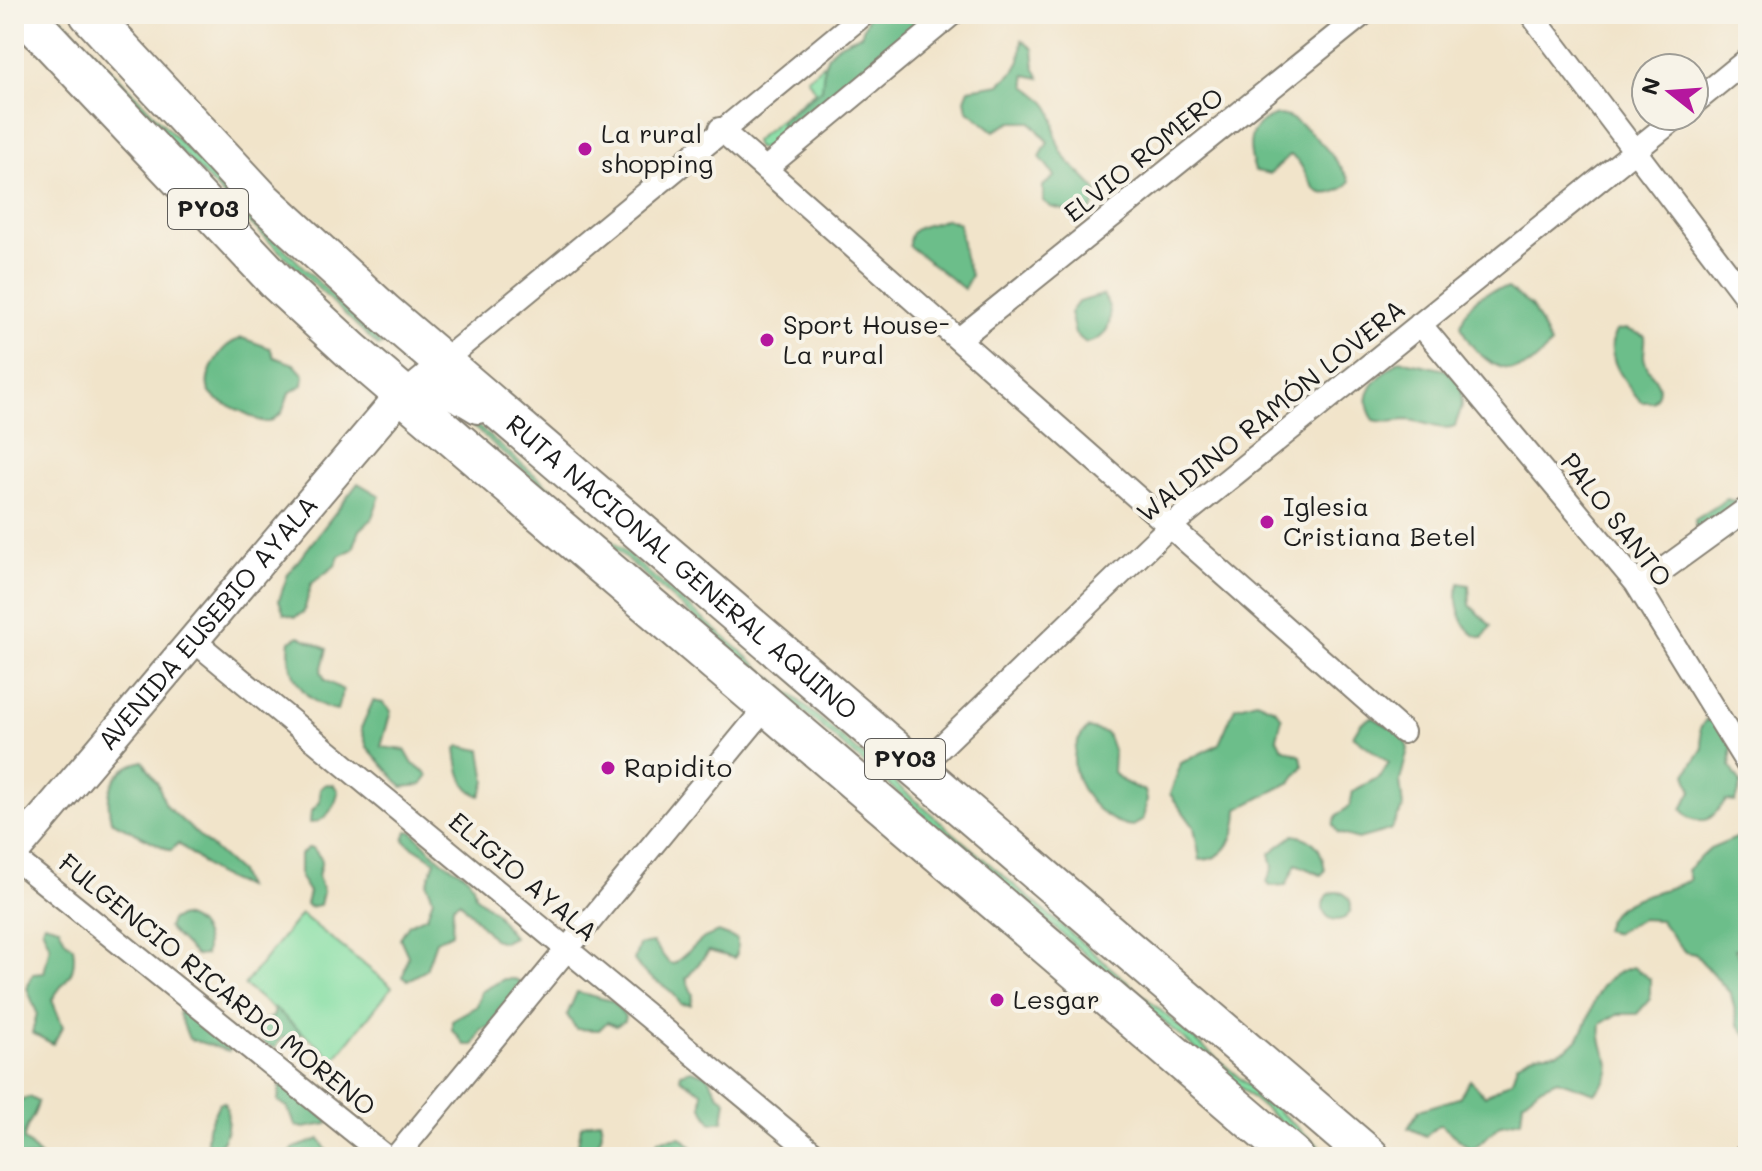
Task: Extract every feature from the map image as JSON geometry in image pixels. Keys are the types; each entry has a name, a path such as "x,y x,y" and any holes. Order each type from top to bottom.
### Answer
{"highway":[{"name":"RUTA NACIONAL GENERAL AQUINO","path":"24,14 278,283 401,395 1294,1157"},
{"name":"RUTA NACIONAL GENERAL AQUINO","path":"89,14 262,200 385,313 443,359 1370,1157"}],"street":[{"path":"401,395 720,129 864,14"},
{"path":"765,169 952,14"},
{"name":"ELVIO ROMERO","path":"959,339 1363,14"},
{"path":"1531,14 1637,149 1748,300"},
{"path":"1710,90 1748,59"},
{"path":"720,129 1168,528 1403,732"},
{"name":"WALDINO RAMÓN LOVERA","path":"917,770 1168,528 1658,132"},
{"name":"PALO SANTO","path":"1420,324 1639,587 1748,765"},
{"path":"401,395 426,389 449,390 485,412 515,421"},
{"name":"AVENIDA EUSEBIO AYALA","path":"14,855 192,639 401,395"},
{"path":"1639,587 1748,508"},
{"name":"ELIGIO AYALA","path":"192,639 818,1157"},
{"path":"396,1157 767,706"},
{"name":"FULGENCIO RICARDO MORENO","path":"14,855 386,1157"}],"green space":[{"path":"50,14 58,14 243,208 382,345 378,346 239,212"},
{"path":"869,14 969,14 791,135 782,130 781,120 822,89 829,54 840,44 861,35"},
{"path":"885,14 930,14 765,149 756,148 754,141 815,91 807,78"},
{"path":"1022,40 1033,49 1035,69 1040,78 1025,75 1026,86 1048,105 1063,154 1097,191 1093,208 1086,215 1051,207 1043,201 1043,186 1055,176 1040,157 1048,142 1031,122 1012,122 994,131 967,110 965,99 969,89 1000,84 1015,70 1020,61"},
{"path":"1277,115 1297,122 1318,140 1350,181 1344,188 1326,194 1318,192 1290,155 1270,174 1255,171 1250,152 1251,136 1260,124"},
{"path":"945,219 959,223 964,257 971,276 964,289 909,246 916,229"},
{"path":"1508,288 1532,307 1551,345 1534,362 1516,369 1496,365 1478,353 1461,326 1467,310 1477,298"},
{"path":"1103,295 1109,310 1109,325 1101,336 1086,343 1075,334 1070,313 1078,302"},
{"path":"1626,329 1645,336 1645,363 1659,389 1653,402 1641,402 1617,368 1612,340 1616,331"},
{"path":"242,338 270,348 274,357 294,364 304,375 303,385 289,393 282,413 270,422 261,421 220,401 209,391 209,375 217,358 229,345"},
{"path":"1399,360 1446,370 1461,384 1462,406 1455,426 1443,428 1408,420 1374,420 1369,411 1368,394 1377,380"},
{"path":"456,412 461,412 1332,1157 1321,1157"},
{"path":"358,483 380,496 371,520 360,530 353,549 339,556 336,565 311,584 304,612 295,617 284,614 279,600 288,574"},
{"path":"1727,499 1747,505 1748,525 1715,534 1696,530 1695,520"},
{"path":"1459,583 1469,585 1470,605 1491,626 1483,638 1470,631 1461,616 1457,599"},
{"path":"299,636 327,649 321,671 325,680 343,690 337,710 315,701 299,685 289,653 290,641"},
{"path":"373,701 383,703 391,711 381,747 405,750 413,764 426,772 428,777 422,785 402,787 367,747 361,728"},
{"path":"1256,701 1275,709 1282,718 1277,738 1282,748 1301,756 1303,766 1291,782 1238,809 1230,843 1218,855 1200,860 1194,827 1170,794 1181,763 1219,744 1235,707"},
{"path":"1372,717 1403,734 1408,749 1400,781 1403,808 1390,830 1358,839 1338,833 1333,825 1337,815 1350,806 1353,791 1381,776 1389,763 1353,736 1361,723"},
{"path":"1706,720 1715,723 1732,746 1730,766 1741,783 1735,802 1726,801 1714,815 1701,820 1688,817 1682,809 1692,791 1686,774 1703,748 1700,728"},
{"path":"1088,728 1107,733 1114,753 1113,772 1128,784 1145,791 1147,800 1143,820 1133,826 1104,814 1082,788 1074,756 1078,741"},
{"path":"460,746 481,750 486,782 480,796 468,788 461,776 456,749"},
{"path":"143,761 158,784 166,806 239,872 245,887 216,874 178,843 171,851 111,821 109,801 113,783 124,770"},
{"path":"326,784 334,785 338,791 335,802 325,817 310,823 311,812 320,802 320,789"},
{"path":"407,831 413,832 438,857 466,876 475,896 495,912 513,937 503,942 493,939 460,901 453,906 452,933 436,941 426,970 408,980 403,977 408,956 400,938 409,924 427,916 433,898 427,884 435,861 404,840"},
{"path":"1748,833 1748,948 1735,949 1748,971 1748,1037 1738,1024 1731,994 1695,954 1685,952 1660,920 1641,919 1614,933 1604,930 1617,909 1640,897 1690,880 1687,870 1710,849"},
{"path":"1294,835 1308,839 1317,846 1325,871 1321,875 1296,864 1286,885 1270,886 1267,882 1273,867 1270,853"},
{"path":"313,848 322,860 318,876 323,892 320,905 309,907 306,904 309,892 300,878 300,855"},
{"path":"1337,892 1347,896 1351,906 1347,916 1337,920 1327,916 1323,906 1327,896"},
{"path":"301,914 392,987 335,1059 244,985"},
{"path":"181,916 193,921 202,930 206,942 205,955 196,956 168,928 171,920"},
{"path":"44,923 59,927 65,940 73,947 74,957 72,971 52,1000 63,1027 53,1044 32,1033 37,1013 27,988 33,974 44,973 50,946 42,928"},
{"path":"718,932 737,939 737,954 734,958 709,951 686,979 693,995 691,1005 680,1004 671,991 645,973 634,960 639,945 653,943 669,963 674,964 704,938"},
{"path":"1633,967 1650,979 1650,999 1637,1014 1617,1014 1601,1024 1609,1067 1604,1083 1595,1093 1557,1080 1539,1088 1523,1101 1521,1120 1501,1124 1472,1150 1440,1124 1426,1136 1408,1128 1419,1110 1459,1098 1470,1080 1485,1096 1512,1080 1517,1064 1532,1056 1561,1051 1570,1046 1579,1037 1606,982 1617,973"},
{"path":"504,979 515,979 528,986 502,1024 481,1029 474,1045 465,1045 452,1029 452,1020 477,1006 481,992"},
{"path":"577,992 612,1001 625,1016 624,1021 616,1026 607,1022 599,1030 576,1029 567,1015"},
{"path":"182,1004 232,1047 229,1051 189,1039 179,1014"},
{"path":"275,1008 302,1033 293,1039 283,1037 275,1047 265,1045 256,1027 257,1022 273,1017"},
{"path":"691,1070 707,1075 718,1094 726,1100 723,1121 712,1123 702,1107 702,1092 680,1078 681,1073"},
{"path":"280,1084 329,1121 327,1124 304,1128 296,1126 287,1107 278,1101"},
{"path":"29,1097 38,1102 24,1140 42,1157 14,1157 14,1103"},
{"path":"224,1102 227,1128 223,1140 215,1149 207,1143 208,1127 219,1103"},
{"path":"600,1120 602,1135 598,1142 587,1152 577,1151 581,1126"},
{"path":"681,1137 692,1147 693,1157 652,1157 658,1140"},
{"path":"320,1139 330,1157 287,1157 294,1148"}],"place":[{"name":"La rural shopping","path":"585,149"},
{"name":"Sport House- La rural","path":"767,340"},
{"name":"Iglesia Cristiana Betel","path":"1267,522"},
{"name":"Rapidito","path":"608,768"},
{"name":"Lesgar","path":"997,1000"}]}
